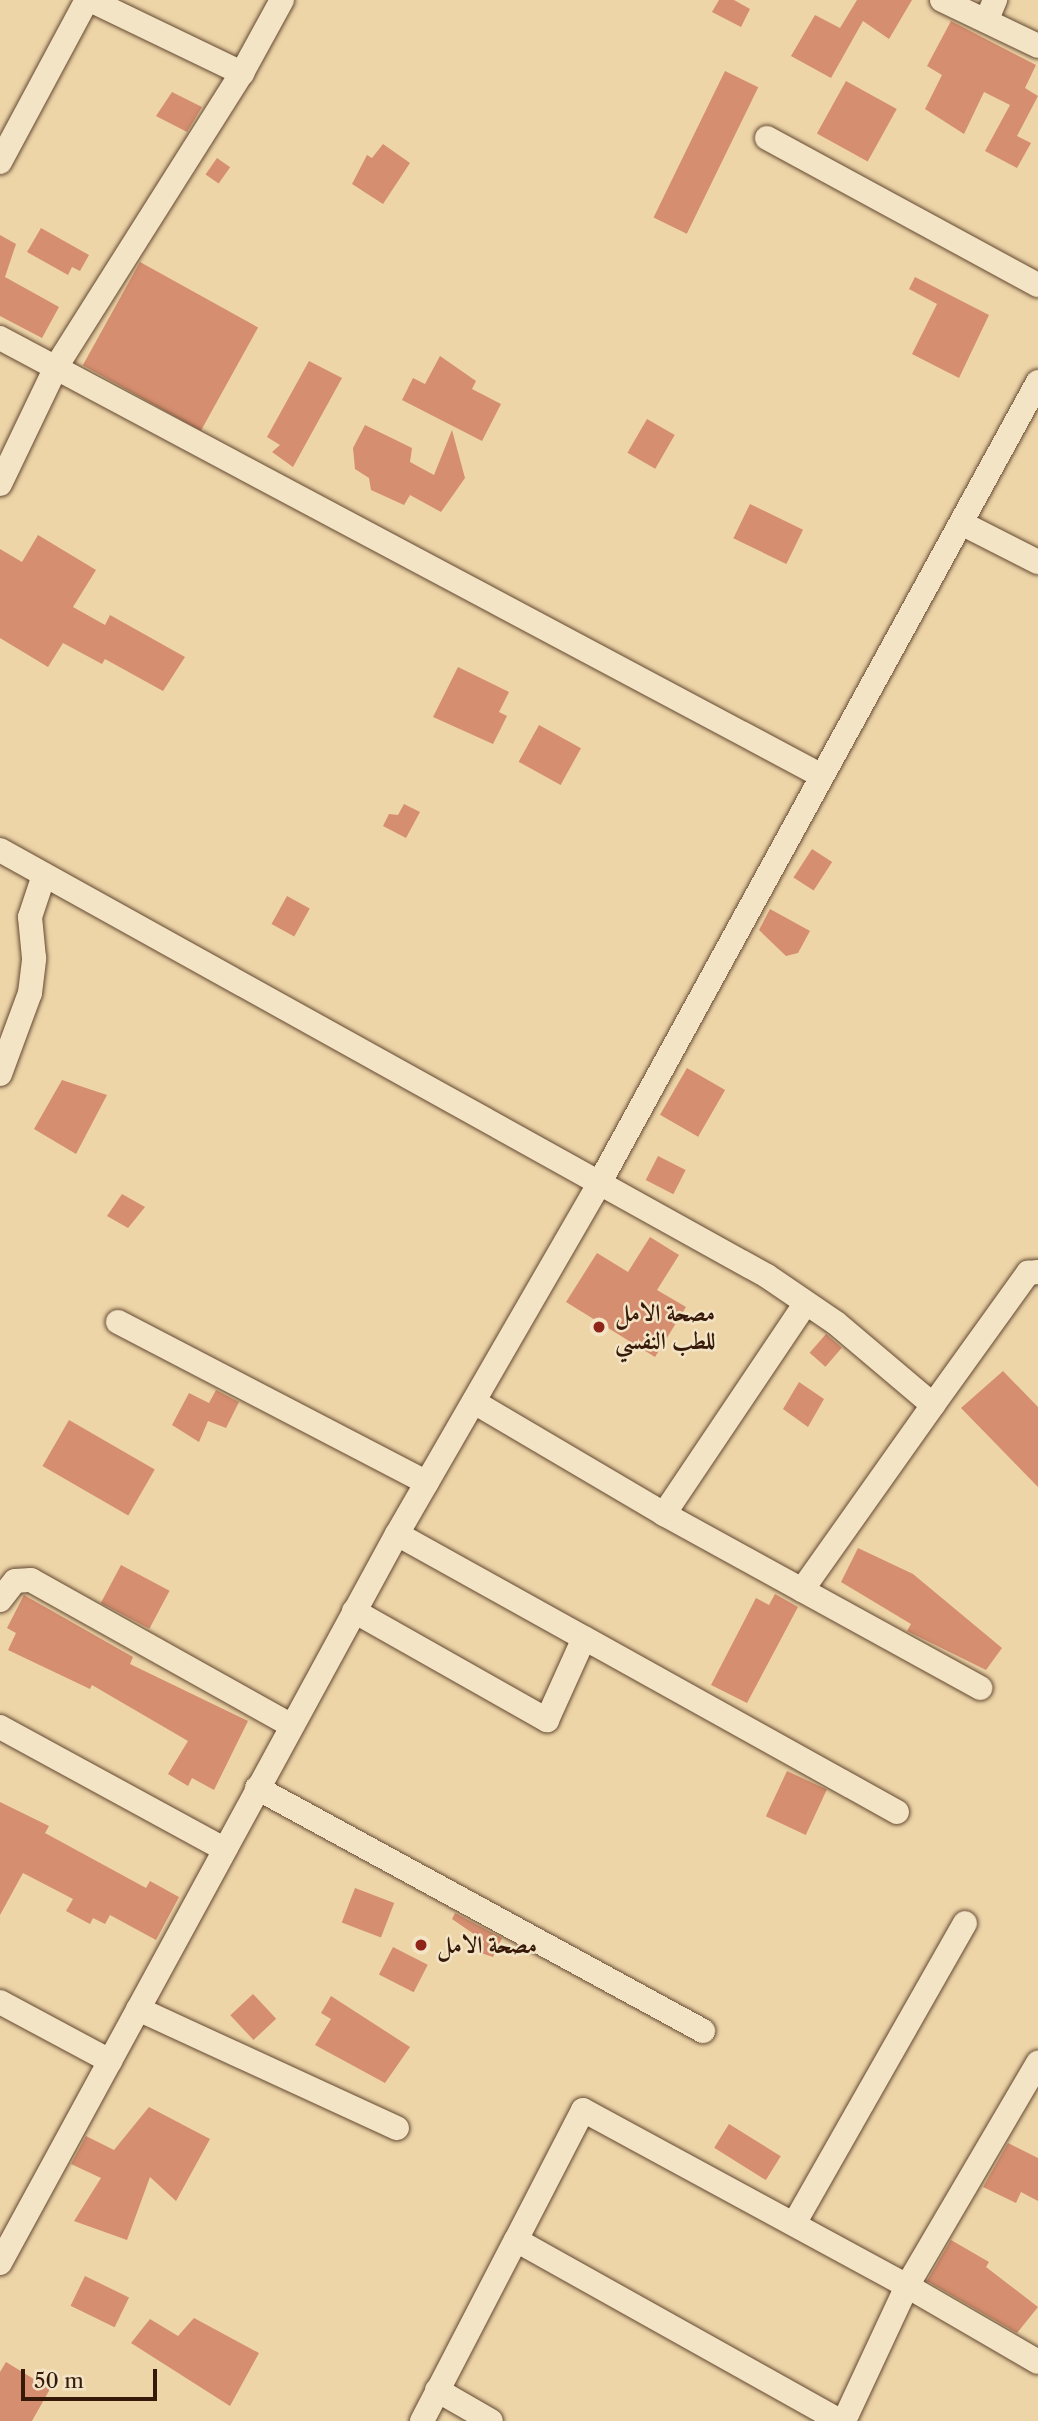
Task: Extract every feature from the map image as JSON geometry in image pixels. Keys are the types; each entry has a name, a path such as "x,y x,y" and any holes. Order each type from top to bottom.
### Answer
{"street":[{"path":"0,162 89,0 242,73"},
{"path":"0,484 56,367 242,73 282,0"},
{"path":"942,0 991,10 1038,46"},
{"path":"767,138 1038,285"},
{"path":"0,338 820,775"},
{"path":"0,2263 9,2224 110,2061 354,1611 600,1182 820,775 963,524 1038,382"},
{"path":"963,524 1038,562"},
{"path":"0,850 767,1276 806,1303 933,1405"},
{"path":"0,1074 30,993 34,958 30,917 44,875"},
{"path":"802,1590 1028,1273 1038,1272"},
{"path":"664,1514 806,1303"},
{"path":"118,1322 427,1483"},
{"path":"474,1402 664,1514 980,1688"},
{"path":"397,1534 897,1812"},
{"path":"0,1600 15,1581 31,1580 292,1726"},
{"path":"354,1611 547,1720 584,1638"},
{"path":"0,1727 224,1849"},
{"path":"257,1788 703,2031"},
{"path":"794,2224 965,1923"},
{"path":"0,2002 110,2061"},
{"path":"138,2009 397,2128"},
{"path":"516,2240 842,2421 907,2286 1038,2063"},
{"path":"422,2421 583,2110 907,2286 1037,2361"},
{"path":"437,2390 491,2421"}],"building":[{"path":"719,0 734,0 750,9 741,27 712,12"},
{"path":"857,0 912,0 889,39 863,21 831,78 791,56 815,15 840,28"},
{"path":"951,21 1036,65 1025,88 1038,96 1017,136 1031,143 1017,168 985,151 1010,105 984,92 964,134 925,109 942,75 927,66"},
{"path":"725,71 758,87 687,234 654,218"},
{"path":"846,81 897,109 868,162 817,133"},
{"path":"172,92 202,107 187,132 156,116"},
{"path":"383,144 410,163 383,204 352,184 367,155 372,158"},
{"path":"217,158 230,167 219,184 206,174"},
{"path":"41,228 89,255 80,271 72,267 68,275 27,252"},
{"path":"0,235 16,244 5,277 59,307 42,338 0,316"},
{"path":"140,262 258,327 201,431 83,365"},
{"path":"915,277 989,315 959,378 912,354 937,304 909,289"},
{"path":"440,356 476,381 472,389 501,404 482,441 402,400 413,378 425,384"},
{"path":"309,361 342,378 293,467 272,452 280,445 267,437"},
{"path":"647,419 675,435 655,469 628,453"},
{"path":"365,425 412,448 410,462 434,475 452,430 465,478 441,512 410,495 404,505 371,490 369,478 355,469 353,448"},
{"path":"750,504 803,530 786,564 733,538"},
{"path":"38,535 96,570 73,607 105,625 110,615 185,657 163,691 105,659 102,664 63,643 48,667 0,638 0,549 22,562"},
{"path":"458,667 509,692 499,712 507,716 493,744 433,717"},
{"path":"539,725 581,748 561,785 519,762"},
{"path":"404,804 420,812 406,838 383,826 389,814 398,815"},
{"path":"812,849 832,862 814,891 793,878"},
{"path":"287,896 310,909 294,937 271,924"},
{"path":"770,909 810,931 798,953 786,956 759,930"},
{"path":"687,1068 725,1090 698,1137 660,1115"},
{"path":"62,1080 107,1095 76,1154 34,1129"},
{"path":"658,1156 686,1170 673,1194 646,1180"},
{"path":"122,1194 145,1207 128,1228 107,1216"},
{"path":"650,1237 679,1255 657,1290 686,1307 655,1357 566,1302 597,1253 628,1272"},
{"path":"826,1334 842,1348 825,1367 810,1353"},
{"path":"1003,1371 1038,1407 1038,1487 961,1408"},
{"path":"799,1382 824,1399 808,1427 783,1409"},
{"path":"216,1390 239,1402 226,1428 208,1421 199,1442 172,1425 189,1393 209,1403"},
{"path":"69,1420 155,1470 128,1515 42,1466"},
{"path":"858,1548 913,1574 1002,1648 986,1670 907,1631 911,1624 841,1582"},
{"path":"121,1565 170,1591 149,1629 101,1603"},
{"path":"775,1594 798,1607 747,1703 711,1685 756,1598 769,1605"},
{"path":"24,1595 133,1657 130,1664 248,1721 214,1790 192,1778 188,1786 168,1774 188,1741 92,1685 90,1689 8,1650 16,1633 7,1628"},
{"path":"787,1771 827,1790 806,1835 766,1816"},
{"path":"0,1802 49,1826 45,1833 146,1888 150,1881 179,1897 156,1940 110,1915 105,1924 93,1918 90,1924 66,1911 73,1899 23,1873 0,1915"},
{"path":"355,1888 394,1903 381,1938 342,1923"},
{"path":"455,1913 502,1938 493,1957 481,1953 484,1941 452,1919"},
{"path":"393,1947 428,1965 414,1992 379,1975"},
{"path":"253,1994 276,2019 254,2040 230,2015"},
{"path":"331,1996 410,2047 385,2083 315,2045 331,2019 321,2013"},
{"path":"149,2107 210,2139 176,2201 150,2177 127,2240 74,2221 101,2178 71,2164 86,2136 114,2150"},
{"path":"729,2124 781,2156 766,2180 714,2148"},
{"path":"1008,2143 1038,2158 1038,2201 1021,2192 1016,2203 983,2187"},
{"path":"951,2240 989,2262 986,2267 1038,2307 1017,2333 927,2281"},
{"path":"85,2276 129,2297 115,2327 71,2306"},
{"path":"194,2318 259,2353 230,2406 131,2343 150,2319 178,2336"},
{"path":"6,2362 50,2389 32,2421 0,2421 0,2372"}],"place":[{"name":"مصحة الامل للطب النفسي","path":"599,1327"},
{"name":"مصحة الامل","path":"421,1945"}]}
